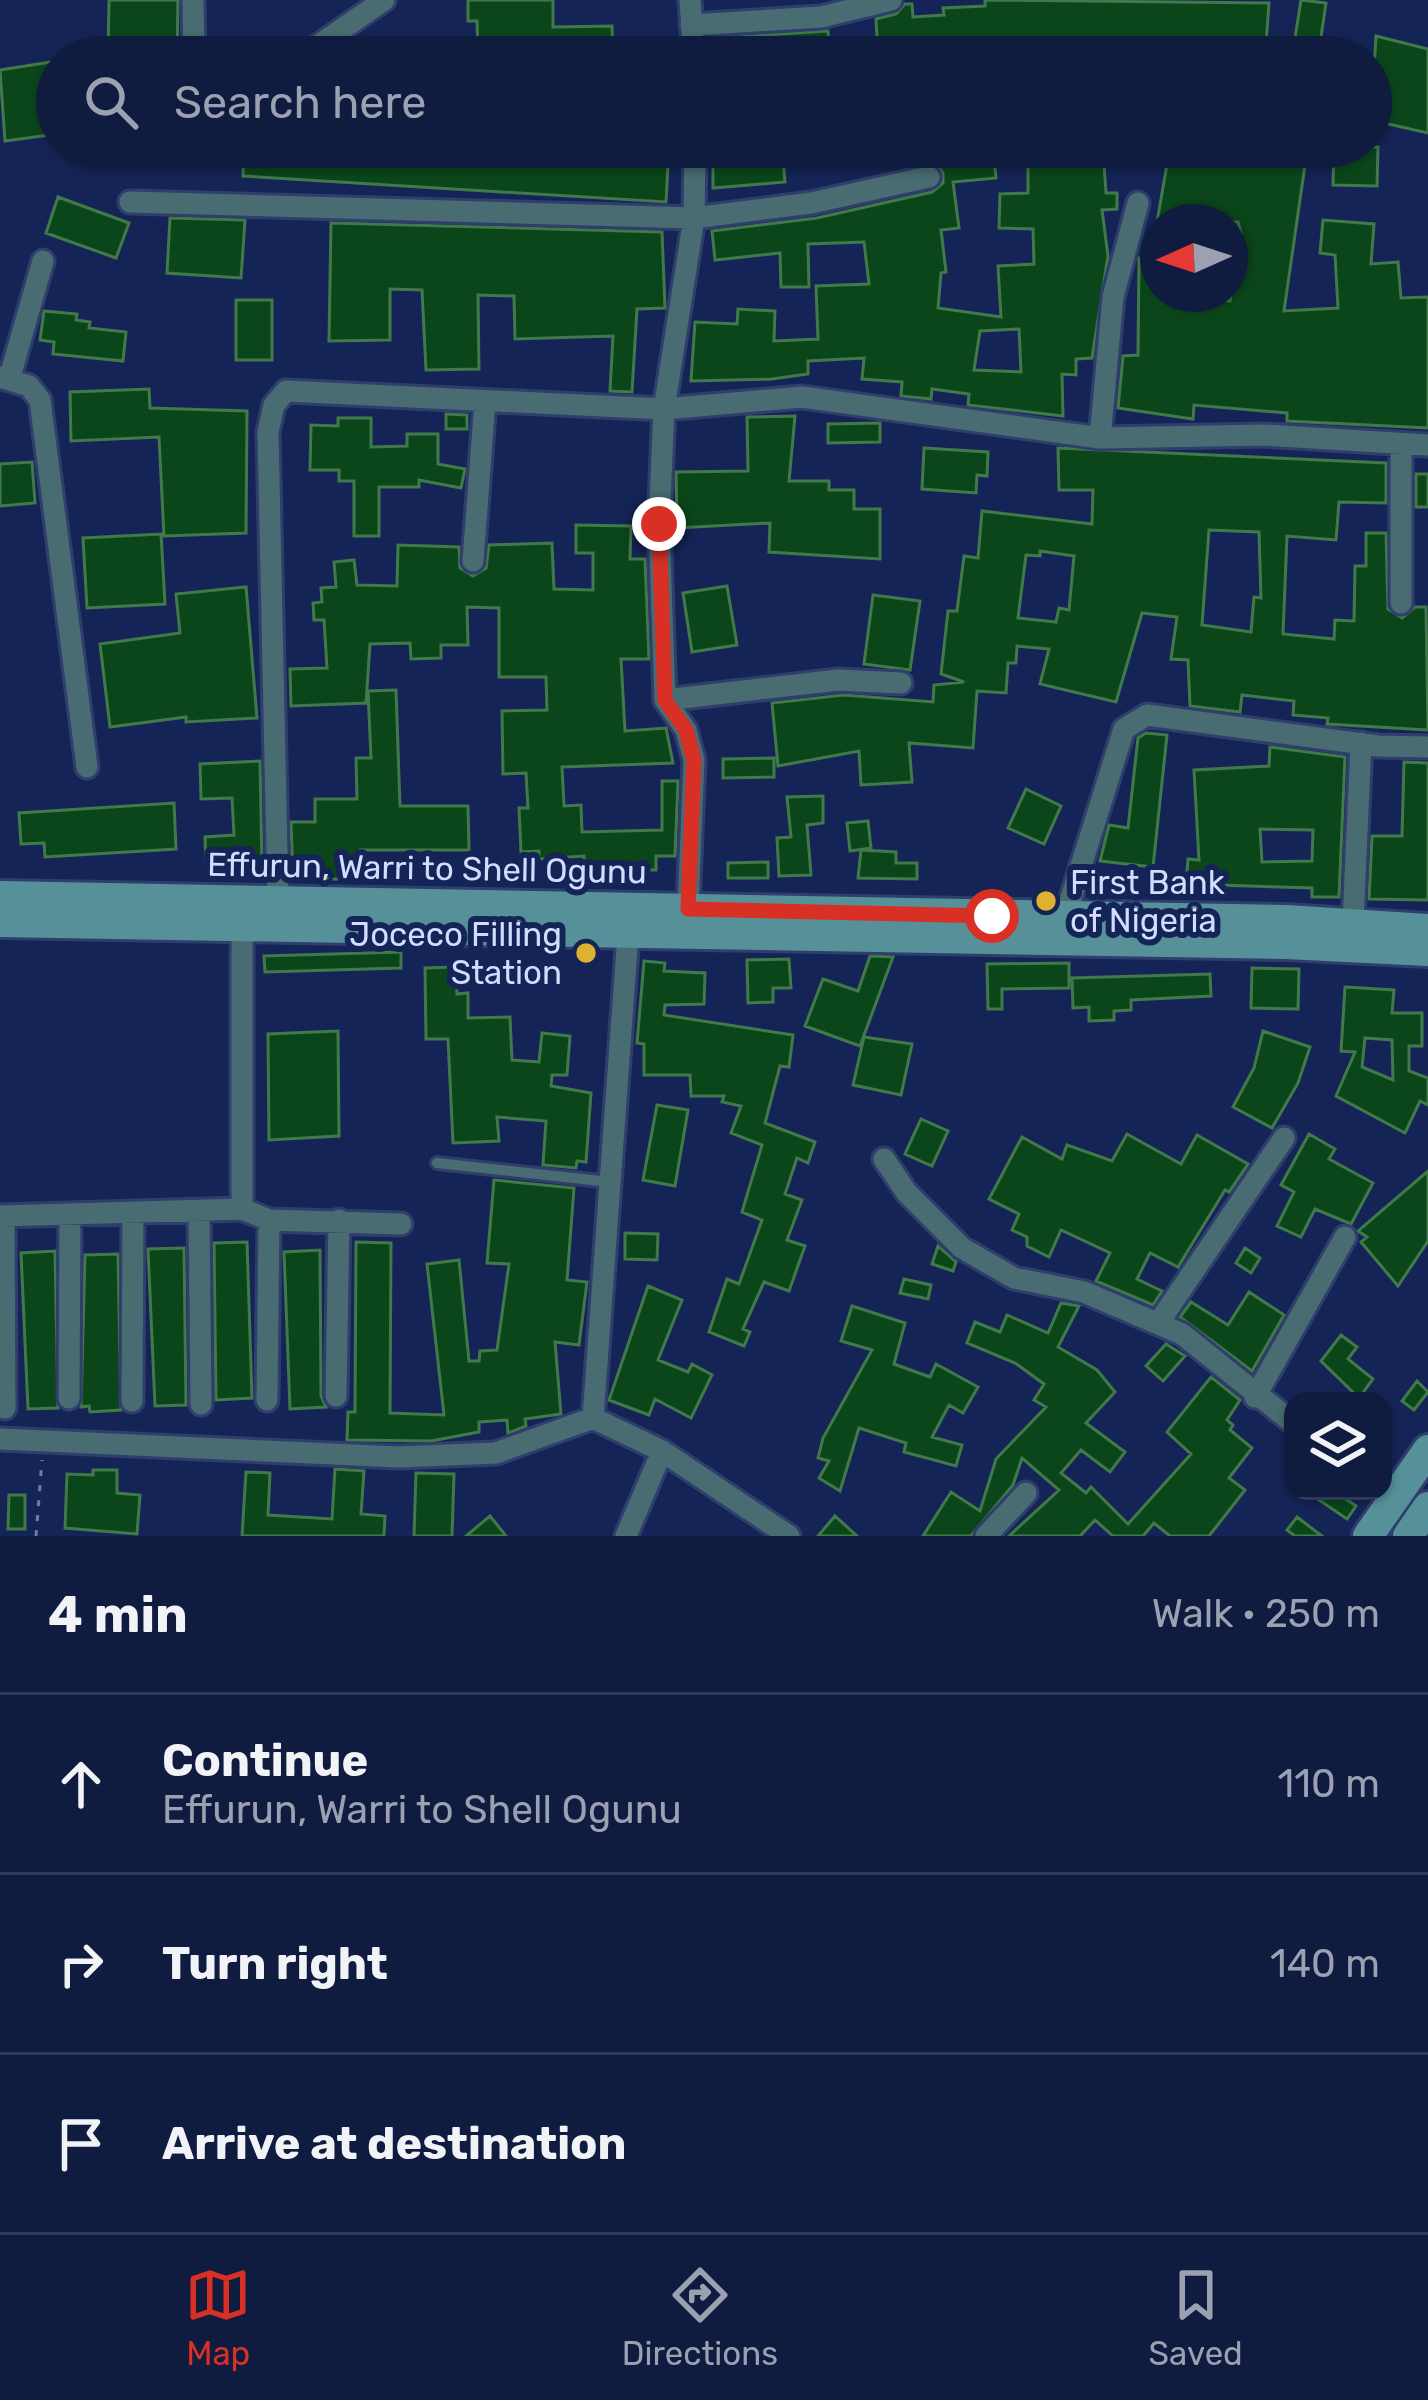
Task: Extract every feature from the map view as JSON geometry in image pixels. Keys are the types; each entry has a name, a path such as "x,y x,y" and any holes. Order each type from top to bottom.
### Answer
{"street":[{"path":"193,0 194,36"},
{"path":"332,36 384,0"},
{"path":"690,0 692,36"},
{"path":"691,26 820,17 891,0"},
{"path":"688,909 694,760 686,730 665,700 659,524 664,410 694,218 694,168"},
{"path":"130,202 694,218 811,202 929,177"},
{"path":"1100,438 1113,297 1138,203"},
{"path":"43,261 4,379 29,386 40,400 87,767"},
{"path":"278,902 268,432 274,405 286,392 664,410 802,397 1100,438 1264,435 1428,446"},
{"path":"473,561 485,401"},
{"path":"1401,447 1401,603"},
{"path":"665,700 838,680 902,683"},
{"path":"1065,917 1124,729 1135,720 1148,715 1361,743 1428,747"},
{"path":"1353,922 1361,743"},
{"name":"Effurun, Warri to Shell Ogunu","path":"0,896 1353,922 1428,928"},
{"name":"Effurun, Warri to Shell Ogunu","path":"0,922 1264,944 1428,951"},
{"path":"242,928 242,1209"},
{"path":"593,1418 628,935"},
{"path":"1159,1322 1284,1138"},
{"path":"884,1159 908,1193 962,1248 1014,1278 1084,1292 1182,1334 1284,1418"},
{"path":"5,1408 2,1216 242,1209 269,1220 401,1224"},
{"path":"199,1211 201,1404"},
{"path":"132,1401 134,1212"},
{"path":"69,1398 70,1214"},
{"path":"268,1400 269,1220"},
{"path":"336,1396 338,1220"},
{"path":"1255,1397 1345,1237"},
{"path":"0,1439 399,1456 496,1453 593,1418 662,1451 788,1536"},
{"path":"1392,1488 1428,1450"},
{"path":"626,1536 662,1451"},
{"path":"986,1536 1026,1492"},
{"path":"1368,1536 1385,1500"},
{"path":"1408,1536 1428,1507"}],"lane":[{"path":"437,1163 610,1182"}],"path":[{"path":"36,1536 44,1441"}],"building":[{"path":"109,0 178,0 177,36 108,36"},
{"path":"468,0 553,0 553,27 612,26 612,36 477,36 477,21 468,21"},
{"path":"985,0 1269,3 1267,36 877,36 876,19 896,14 905,4 912,4 913,17 944,15 943,8 985,6"},
{"path":"1301,0 1326,3 1321,36 1295,36"},
{"path":"828,31 828,36 751,36"},
{"path":"1392,40 1428,49 1428,133 1392,125"},
{"path":"36,64 36,137 5,141 0,70"},
{"path":"243,168 668,168 666,202 243,176"},
{"path":"713,168 784,168 785,182 713,188"},
{"path":"939,168 995,168 996,178 953,182 959,228 941,230 946,272 941,273 938,308 1001,317 998,266 1034,264 1033,229 999,228 1000,194 1028,193 1028,168 1104,168 1106,193 1117,193 1117,209 1102,210 1108,256 1092,358 1076,359 1076,375 1062,374 1063,416 968,405 969,394 932,389 931,399 901,396 902,382 862,379 864,358 808,361 808,374 772,379 691,381 695,322 737,324 738,309 775,311 774,341 818,339 816,286 869,284 864,242 808,244 809,287 781,287 780,253 715,260 712,231 817,218 932,192 943,183","holes":["1019,329 1021,372 974,370 980,331"]},
{"path":"1166,168 1305,168 1284,311 1338,308 1335,255 1320,253 1323,220 1374,224 1371,264 1398,262 1401,298 1428,297 1428,428 1287,421 1287,413 1194,405 1193,419 1118,408 1123,356 1138,355 1139,258 1140,312 1248,312 1248,204 1160,204"},
{"path":"1333,168 1377,168 1377,186 1333,185"},
{"path":"58,197 129,223 116,258 46,233"},
{"path":"170,218 245,220 241,278 167,273"},
{"path":"331,223 662,232 665,308 637,309 632,392 610,391 613,336 515,339 514,296 478,295 479,369 426,370 422,290 390,289 390,340 329,341"},
{"path":"236,300 272,300 272,360 236,360"},
{"path":"44,311 77,314 76,320 90,322 89,328 126,332 123,361 53,354 54,342 40,340"},
{"path":"149,389 150,408 247,411 246,533 164,536 159,437 71,441 70,392"},
{"path":"446,414 467,415 467,429 446,429"},
{"path":"795,416 789,481 829,481 829,490 854,490 854,509 880,509 880,559 769,552 770,523 677,528 676,472 748,471 747,417"},
{"path":"338,418 371,418 371,447 407,446 407,434 438,434 438,464 465,469 461,488 419,480 419,487 379,487 379,536 354,536 354,481 339,481 339,470 310,470 311,425 338,426"},
{"path":"880,423 880,442 828,443 828,424"},
{"path":"924,448 988,452 987,476 977,475 976,493 922,489"},
{"path":"1058,448 1386,463 1386,503 1339,502 1336,540 1287,536 1283,634 1334,639 1335,620 1354,621 1355,566 1366,566 1366,533 1386,533 1388,609 1402,618 1415,607 1426,607 1428,730 1327,724 1328,718 1293,715 1294,701 1242,695 1240,712 1190,706 1188,660 1171,659 1177,617 1142,613 1116,702 1040,684 1049,649 1017,646 1016,663 1008,663 1006,693 977,691 973,748 909,743 912,782 861,785 859,751 778,766 772,703 844,695 933,702 934,685 964,682 941,674 948,611 957,611 964,556 978,558 982,511 1092,524 1093,490 1059,490","holes":["1209,530 1259,532 1261,598 1254,597 1251,632 1202,625","1040,551 1074,556 1069,610 1059,608 1056,622 1018,618 1026,555 1040,556"]},
{"path":"32,462 35,503 0,506 0,464"},
{"path":"1416,474 1428,474 1428,507 1416,507"},
{"path":"576,525 631,526 630,559 645,559 649,659 621,659 625,731 666,728 673,763 562,767 564,806 581,805 582,832 662,830 662,781 678,781 675,856 656,856 656,870 640,870 639,864 584,866 584,856 539,859 539,851 521,852 519,808 528,808 526,773 503,774 502,711 547,710 546,677 499,677 499,608 467,607 468,645 441,645 441,658 411,659 410,643 370,644 366,703 291,706 290,669 327,668 324,620 314,620 313,603 322,602 321,588 336,587 334,562 354,560 357,585 397,586 398,545 459,547 460,568 473,576 486,568 489,545 552,543 554,589 593,590 593,553 576,553"},
{"path":"161,534 165,604 87,608 83,538"},
{"path":"727,586 737,645 692,652 683,593"},
{"path":"246,587 257,718 186,722 186,717 110,727 100,644 180,633 176,594"},
{"path":"873,595 920,601 910,670 864,664"},
{"path":"396,690 400,806 468,806 469,850 360,850 360,879 293,879 291,822 315,822 315,799 357,799 356,758 371,758 368,691"},
{"path":"1146,733 1167,735 1153,867 1100,861 1109,825 1128,828 1138,738"},
{"path":"1270,747 1345,757 1339,897 1312,897 1312,888 1186,884 1188,859 1199,860 1194,770 1269,766","holes":["1260,829 1313,830 1312,861 1262,862"]},
{"path":"774,758 774,777 723,778 723,759"},
{"path":"260,761 262,867 206,870 205,837 234,835 232,798 201,799 200,764"},
{"path":"1404,762 1428,763 1428,900 1369,899 1372,836 1402,836"},
{"path":"1026,789 1061,806 1044,844 1008,828"},
{"path":"823,796 823,823 807,825 811,875 779,876 777,838 791,837 787,797"},
{"path":"174,803 176,849 45,857 44,843 21,844 19,813"},
{"path":"868,821 871,848 850,851 847,823"},
{"path":"861,850 896,852 896,863 917,863 917,879 858,878"},
{"path":"768,862 768,878 728,878 728,863"},
{"path":"401,952 401,968 265,972 264,956"},
{"path":"870,956 893,957 860,1046 805,1026 823,979 858,991"},
{"path":"789,959 791,988 773,988 773,1002 748,1003 747,960"},
{"path":"644,961 665,963 664,971 705,973 704,1004 665,1005 664,1015 793,1035 789,1067 780,1066 765,1123 815,1142 808,1163 797,1158 785,1194 802,1200 787,1240 805,1246 789,1291 764,1282 743,1329 750,1332 744,1346 709,1332 727,1279 739,1284 762,1220 742,1212 762,1145 731,1133 741,1106 722,1102 724,1096 691,1096 690,1075 644,1075 644,1044 637,1043"},
{"path":"1069,963 1069,988 1002,989 1002,1009 988,1009 987,964"},
{"path":"456,967 457,994 468,993 468,1018 510,1017 512,1060 539,1062 542,1033 570,1036 567,1075 552,1075 551,1086 591,1093 586,1162 577,1161 576,1168 543,1165 546,1121 497,1117 499,1141 453,1143 448,1039 426,1039 425,968"},
{"path":"1252,968 1299,969 1298,1009 1251,1008"},
{"path":"1210,974 1211,996 1131,1000 1131,1010 1114,1011 1114,1020 1089,1021 1089,1007 1073,1008 1072,978"},
{"path":"1345,987 1394,990 1392,1013 1422,1013 1422,1046 1409,1046 1409,1071 1428,1078 1428,1105 1420,1101 1405,1133 1336,1096 1355,1052 1341,1051","holes":["1365,1038 1392,1040 1393,1080 1362,1067"]},
{"path":"338,1031 339,1136 269,1140 268,1034"},
{"path":"1263,1031 1310,1047 1298,1083 1272,1128 1233,1107 1254,1068"},
{"path":"864,1037 912,1044 901,1095 853,1085"},
{"path":"657,1105 688,1110 675,1186 643,1180"},
{"path":"921,1119 948,1131 932,1166 905,1154"},
{"path":"1127,1134 1181,1164 1197,1135 1248,1164 1229,1192 1225,1190 1178,1267 1150,1253 1137,1279 1162,1291 1153,1305 1096,1281 1110,1253 1061,1230 1049,1257 1027,1246 1027,1237 1012,1230 1019,1214 989,1199 1022,1137 1062,1159 1067,1145 1112,1161"},
{"path":"1309,1134 1335,1149 1329,1159 1373,1183 1351,1224 1315,1209 1301,1237 1277,1226 1294,1192 1281,1185"},
{"path":"1428,1171 1428,1241 1398,1286 1361,1242 1367,1237 1358,1231"},
{"path":"494,1180 574,1188 567,1280 587,1282 579,1345 555,1342 561,1414 525,1419 526,1426 508,1433 507,1420 479,1422 479,1432 431,1441 347,1440 348,1412 355,1412 356,1242 391,1243 390,1413 444,1415 427,1264 459,1260 469,1361 479,1361 480,1351 497,1350 509,1264 487,1263"},
{"path":"625,1233 658,1234 657,1260 625,1259"},
{"path":"247,1242 252,1398 216,1400 214,1243"},
{"path":"938,1246 956,1262 953,1271 932,1264"},
{"path":"184,1248 186,1405 155,1406 148,1249"},
{"path":"1245,1248 1260,1258 1251,1273 1236,1263"},
{"path":"320,1250 321,1396 326,1407 290,1409 284,1252"},
{"path":"55,1251 58,1408 28,1409 21,1253"},
{"path":"118,1254 121,1410 90,1412 89,1406 81,1407 85,1255"},
{"path":"904,1279 931,1285 928,1299 900,1293"},
{"path":"648,1286 682,1300 658,1360 688,1372 692,1364 712,1375 691,1418 655,1399 649,1415 609,1400"},
{"path":"1249,1292 1284,1315 1252,1371 1180,1317 1191,1302 1228,1325"},
{"path":"1061,1303 1079,1306 1058,1347 1097,1370 1115,1392 1086,1423 1125,1452 1110,1472 1081,1450 1061,1473 1086,1493 1091,1487 1128,1524 1191,1454 1167,1432 1211,1377 1240,1400 1227,1420 1233,1425 1230,1430 1252,1448 1229,1478 1245,1490 1209,1536 1170,1536 1154,1523 1143,1536 1113,1536 1095,1520 1080,1536 1009,1536 1059,1490 1022,1458 1013,1485 971,1536 923,1536 951,1492 980,1511 996,1459 1046,1407 1034,1400 1044,1384 1015,1363 967,1343 975,1322 1000,1332 1007,1315 1048,1333"},
{"path":"852,1306 905,1323 894,1364 930,1377 936,1364 978,1387 963,1413 949,1405 932,1437 962,1445 956,1466 904,1452 906,1443 859,1428 840,1491 819,1478 829,1461 818,1458 823,1438 872,1350 841,1341"},
{"path":"1341,1335 1357,1347 1348,1359 1373,1379 1363,1392 1353,1392 1321,1361"},
{"path":"1166,1344 1185,1356 1163,1381 1146,1366"},
{"path":"1417,1381 1428,1392 1414,1410 1402,1401"},
{"path":"335,1469 364,1471 361,1514 385,1516 384,1536 242,1536 246,1472 270,1473 268,1515 332,1519"},
{"path":"93,1470 117,1470 117,1493 140,1495 137,1534 65,1528 67,1474 93,1475"},
{"path":"416,1473 454,1474 452,1536 414,1536"},
{"path":"9,1495 25,1495 25,1529 8,1529"},
{"path":"1319,1500 1347,1500 1356,1506 1347,1519"},
{"path":"490,1516 506,1536 466,1536"},
{"path":"835,1516 857,1536 818,1536"},
{"path":"1297,1517 1322,1536 1295,1536 1287,1530"}],"place":[{"name":"First Bank of Nigeria","path":"1046,901"},
{"name":"Joceco Filling Station","path":"586,953"}],"route":[{"path":"659,524 665,700 686,730 694,760 688,909 992,916"}]}
